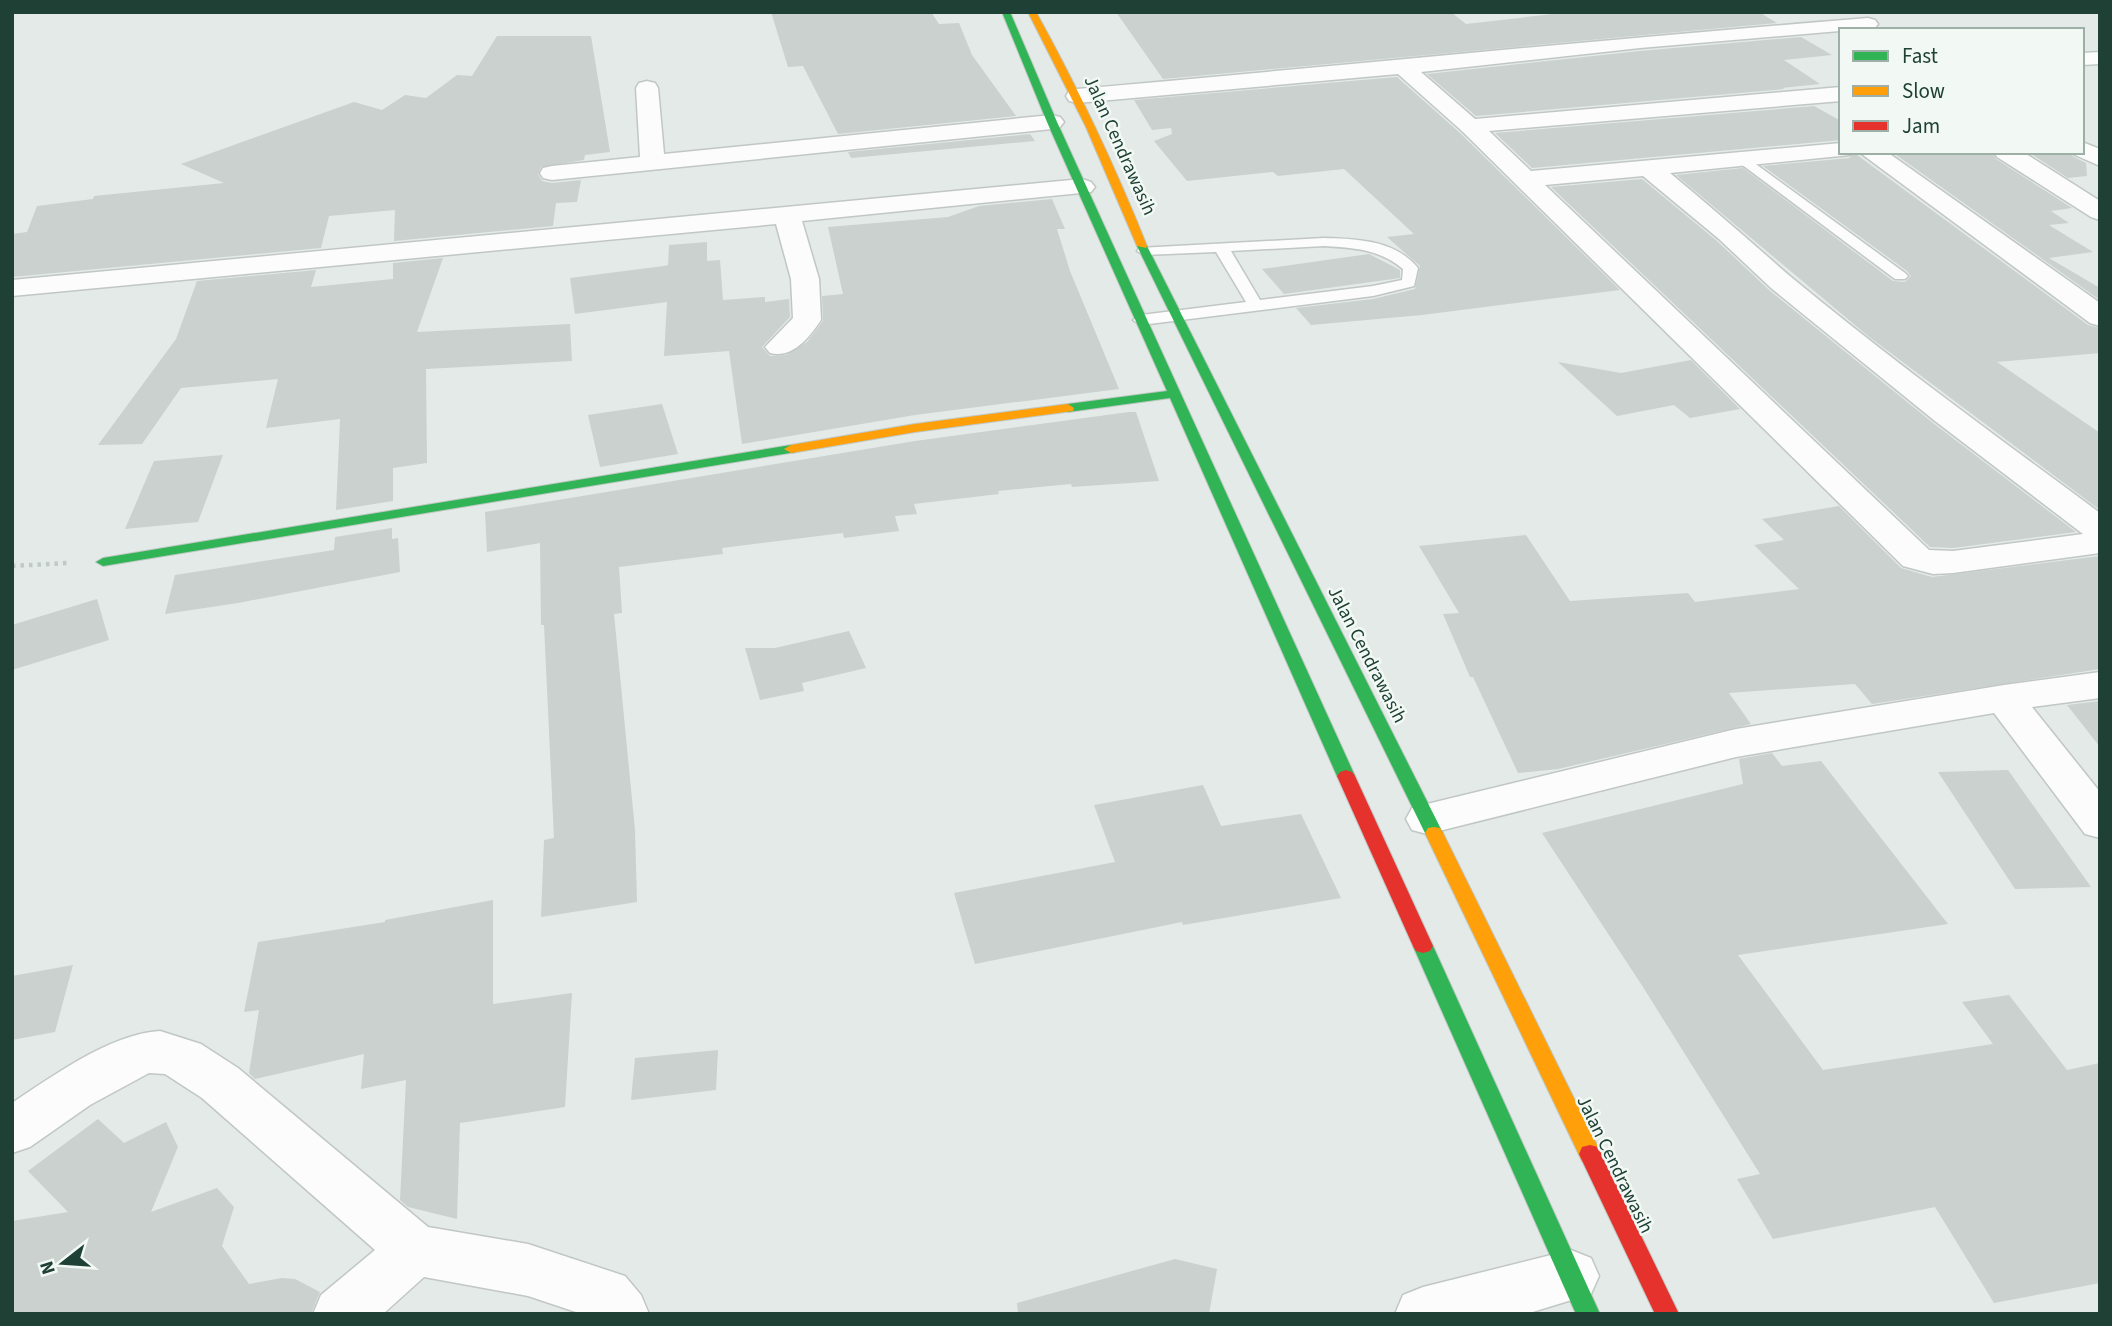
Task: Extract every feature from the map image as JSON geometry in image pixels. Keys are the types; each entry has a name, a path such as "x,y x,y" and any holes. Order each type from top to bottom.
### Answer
{"main road":[{"path":"1006,12 1052,122 1580,1295"},
{"name":"Jalan Cendrawasih","path":"1032,12 1077,96 1117,182 1144,251 1427,819 1667,1314"},
{"path":"103,562 915,428 1174,394"}],"street":[{"path":"1849,12 1873,27"},
{"path":"1077,96 1403,67 1640,42 1839,29"},
{"path":"1403,67 1470,126 1916,558 1933,563 1953,562 2100,542"},
{"path":"647,88 653,163"},
{"path":"1470,126 1839,94"},
{"path":"552,173 1052,122"},
{"path":"1524,179 1839,150"},
{"path":"2084,150 2100,159"},
{"path":"1874,154 2100,317"},
{"path":"2009,154 2100,212"},
{"path":"1646,166 1728,233 1782,282 1945,414 2100,530"},
{"path":"12,288 1082,187"},
{"path":"780,347 807,320 806,279 787,215"},
{"path":"1427,819 1736,743 2004,698 2100,685"},
{"path":"2004,698 2100,823"},
{"path":"12,1131 72,1090 131,1058 160,1051 183,1059 220,1083 415,1250 528,1270 605,1295 621,1314"},
{"path":"341,1314 415,1250"},
{"path":"1423,1314 1580,1295"}],"lane":[{"path":"1742,158 1900,276"},
{"path":"1141,320 1373,291 1409,283 1411,268 1395,255 1367,244 1324,242 1144,251"},
{"path":"1221,247 1255,306"}],"path":[{"path":"12,566 103,562"}],"building":[{"path":"771,12 931,12 939,24 959,23 972,55 1016,116 838,134 803,66 788,67"},
{"path":"1116,12 1451,12 1466,24 1571,12 1759,12 1777,23 1163,79"},
{"path":"497,36 591,36 610,152 585,155 584,160 541,167 538,174 542,181 552,183 581,180 577,202 556,203 553,226 394,241 395,210 329,216 321,248 12,277 12,234 27,232 37,206 93,199 94,196 224,183 181,164 354,102 382,110 405,95 426,98 457,75 472,76"},
{"path":"1801,37 1832,55 1784,60 1820,84 1476,116 1427,74 1640,51"},
{"path":"1397,77 1460,133 1620,290 1422,315 1311,325 1296,308 1373,299 1415,289 1420,266 1387,237 1414,234 1344,169 1278,176 1273,172 1187,181 1154,141 1172,134 1171,128 1152,130 1134,100"},
{"path":"1814,106 1839,120 1839,140 1532,168 1495,133"},
{"path":"1030,134 1035,141 851,158 848,152"},
{"path":"1852,154 1856,154 2088,325 2100,328 2100,353 1997,362 2100,433 2100,510 1868,336 1676,175 1743,168 1893,281 1905,282 1911,276 1907,271 1763,166 1850,158"},
{"path":"1895,154 1993,154 1996,159 2072,208 2051,211 2069,223 2049,225 2093,252 2049,258 2100,288 2100,300"},
{"path":"2031,154 2071,154 2086,163 2087,176 2068,178"},
{"path":"1642,179 1717,241 1769,290 1933,423 2076,532 1953,548 1930,547 1551,187"},
{"path":"1052,199 1065,229 1057,229 1070,271 1119,389 915,415 742,444 729,351 664,356 667,302 575,314 570,278 668,265 669,245 707,242 707,261 720,260 723,300 765,297 765,302 789,299 790,317 762,347 770,356 786,355 807,342 823,321 822,296 843,294 828,227 948,217 979,206"},
{"path":"1369,254 1400,270 1400,278 1284,294 1262,269"},
{"path":"443,258 417,332 570,324 572,361 426,369 427,463 393,468 393,501 336,510 340,419 266,428 278,379 181,388 142,444 98,445 176,339 197,281 316,270 311,287 393,279 393,263"},
{"path":"1691,360 1740,409 1690,418 1674,405 1617,416 1558,362 1621,373"},
{"path":"662,404 678,454 600,467 588,415"},
{"path":"1136,412 1159,481 1072,487 1071,484 998,491 999,494 914,504 917,514 895,516 899,531 844,538 843,533 722,548 723,554 619,567 622,613 614,614 635,830 637,902 541,917 544,840 554,838 544,625 541,625 540,543 487,552 485,512 915,441"},
{"path":"223,455 198,522 125,529 154,461"},
{"path":"1839,506 1901,568 1932,577 2100,556 2100,669 1872,704 1855,684 1729,693 1751,724 1558,769 1518,773 1473,677 1470,677 1443,614 1459,613 1419,546 1526,535 1570,601 1688,593 1695,602 1799,589 1754,545 1784,540 1762,519"},
{"path":"392,528 392,539 398,538 400,572 165,614 175,575 334,550 335,537"},
{"path":"97,599 109,640 12,670 12,625"},
{"path":"849,631 866,668 802,683 804,691 760,700 745,648 775,648"},
{"path":"2100,701 2100,747 2067,705"},
{"path":"1772,753 1782,766 1821,761 1948,924 1738,955 1823,1070 1993,1044 1962,1002 2009,995 2067,1070 2100,1063 2100,1283 1994,1303 1935,1207 1773,1239 1737,1179 1760,1174 1643,987 1542,833 1743,784 1739,759"},
{"path":"2008,770 2091,887 2015,889 1938,772"},
{"path":"1203,785 1221,826 1301,814 1341,898 1183,925 1182,922 975,964 954,893 1115,862 1094,805"},
{"path":"493,900 493,1004 572,993 565,1107 460,1123 457,1219 408,1207 400,1200 406,1080 361,1089 364,1054 255,1079 249,1073 259,1010 244,1012 258,942 385,922"},
{"path":"73,965 55,1032 12,1040 12,976"},
{"path":"718,1050 716,1090 631,1100 635,1058"},
{"path":"98,1119 124,1143 166,1122 178,1147 151,1212 217,1188 234,1207 222,1246 249,1284 282,1278 295,1279 320,1292 311,1314 12,1314 12,1221 68,1212 28,1171"},
{"path":"1175,1259 1217,1269 1209,1314 1018,1314 1017,1303"}],"traffic: fast":[{"path":"1006,12 1052,122 1346,776"},
{"path":"1142,246 1434,833"},
{"path":"1068,408 1174,394"},
{"path":"103,562 791,449"},
{"path":"1423,946 1588,1314"}],"traffic: slow":[{"path":"1032,12 1091,127 1142,246"},
{"path":"791,449 915,428 1068,408"},
{"path":"1434,833 1590,1154"}],"traffic: jam":[{"path":"1346,776 1423,946"},
{"path":"1590,1154 1667,1314"}]}
